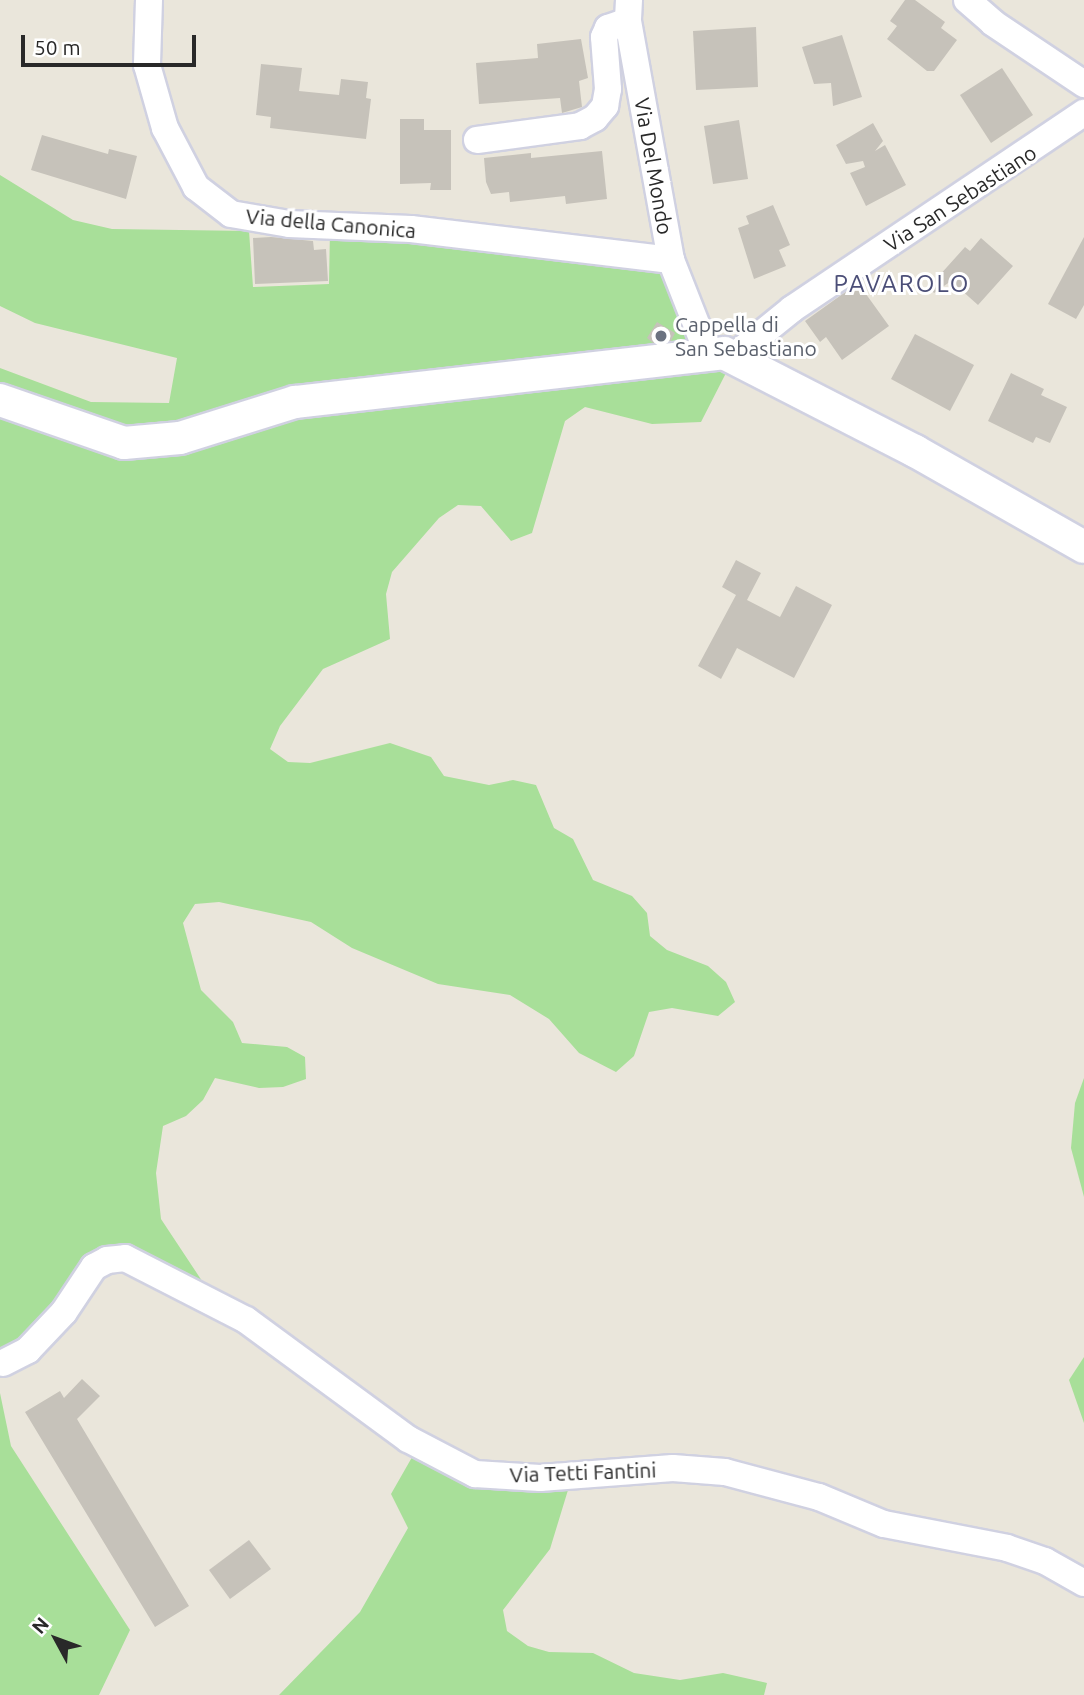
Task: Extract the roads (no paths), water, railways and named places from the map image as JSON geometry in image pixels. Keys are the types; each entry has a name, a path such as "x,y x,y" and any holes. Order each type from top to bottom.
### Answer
{"street":[{"name":"Via della Canonica","path":"149,0 147,65 164,128 196,187 231,215 289,224 411,229 671,260"},
{"path":"967,0 993,23 1084,84"},
{"name":"Via Del Mondo","path":"629,10 671,260 713,346"},
{"path":"477,140 580,126 596,118 606,106 608,89 604,37 608,28 629,10"},
{"name":"Via San Sebastiano","path":"713,346 792,309 1084,113"},
{"path":"0,400 124,443 180,438 295,402 713,346 1084,547"},
{"name":"Via Tetti Fantini","path":"3,1363 28,1350 55,1321 94,1267 107,1259 125,1258 246,1320 408,1439 475,1474 540,1478 673,1468 725,1472 819,1497 884,1524 1007,1548 1045,1561 1084,1583"}],"place":[{"name":"Cappella di San Sebastiano","path":"661,336"}],"district":[{"name":"PAVAROLO","path":"902,284"}]}
